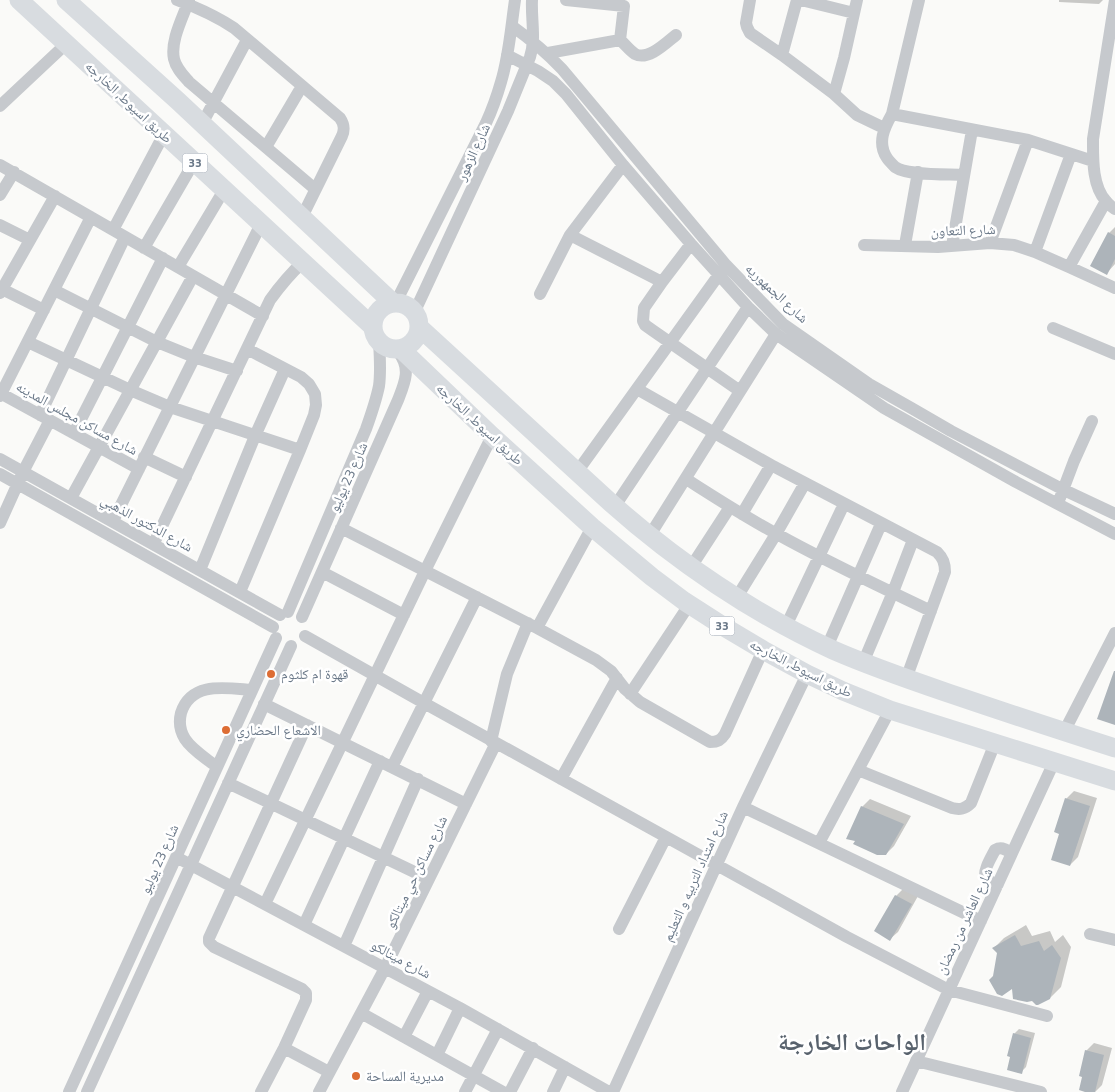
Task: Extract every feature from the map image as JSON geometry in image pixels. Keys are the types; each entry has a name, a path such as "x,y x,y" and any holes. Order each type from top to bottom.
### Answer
{"highway":[{"name":"طريق اسيوط, الخارجه","path":"19,0 387,342 592,527 689,605 763,650 843,691 890,710 1115,781"},
{"name":"33","path":"66,0 394,302"},
{"path":"394,302 410,306 417,319 418,334 408,346 387,342 373,319 380,308 394,302"},
{"name":"33","path":"417,319 615,506 691,566 737,597 786,626 863,663 1115,748"}],"street":[{"name":"شارع الزهور","path":"394,302 486,124 495,102 502,80 515,0"},
{"name":"شارع الزهور","path":"417,319 533,50 532,0"},
{"path":"566,0 624,6 620,40"},
{"path":"750,0 747,17 748,30 834,94 857,115 884,128"},
{"path":"782,55 797,0"},
{"path":"801,0 855,6 834,94"},
{"path":"919,0 892,114 884,128 882,145 884,154 896,168 905,171 964,175"},
{"path":"1069,267 1110,205 1100,192 1092,161 1115,0"},
{"path":"302,217 342,136 344,127 340,118 234,28 206,11 184,1 173,51 174,60 180,72 189,82 315,189"},
{"name":"شارع الجمهوريه","path":"512,26 548,54 595,108 722,270 748,307 776,334 951,431 1064,490 1115,514"},
{"path":"620,40 633,53 642,56 651,54 676,35"},
{"path":"202,124 247,40"},
{"path":"548,54 620,40"},
{"path":"0,106 66,44"},
{"name":"شارع الجمهوريه","path":"506,55 553,81 566,94 623,165 691,244 884,408 944,443 1115,534"},
{"path":"266,147 302,86"},
{"path":"892,114 1028,140 1092,161"},
{"path":"952,246 972,130"},
{"path":"113,230 164,134"},
{"path":"990,243 1028,140"},
{"path":"1035,252 1071,154"},
{"path":"144,248 194,162"},
{"path":"0,165 263,316"},
{"path":"540,294 570,235 623,165"},
{"path":"0,195 14,172"},
{"path":"905,245 918,172"},
{"path":"178,267 224,190"},
{"path":"44,310 1,291 55,196"},
{"path":"0,395 91,217"},
{"path":"113,521 261,224"},
{"path":"0,225 30,240"},
{"path":"570,235 662,282"},
{"path":"0,523 45,418 66,360 125,237"},
{"name":"شارع التعاون","path":"864,245 926,247 990,243 1014,245 1035,252 1115,288"},
{"path":"691,244 644,308 643,318 645,325 740,392"},
{"path":"74,433 163,258"},
{"path":"154,543 270,300 289,275 303,262"},
{"path":"577,472 722,270"},
{"path":"71,498 193,276"},
{"path":"54,290 157,342 237,371"},
{"path":"615,506 748,307"},
{"path":"1053,328 1115,354"},
{"path":"650,535 776,334"},
{"path":"28,342 170,407 300,450"},
{"name":"شارع 23 يوليو","path":"302,617 404,384 406,372 404,360 387,342"},
{"name":"شارع 23 يوليو","path":"284,613 374,408 379,386 380,366 387,342"},
{"path":"240,592 314,416 316,405 314,394 305,380 247,349"},
{"path":"200,570 285,368"},
{"path":"637,389 771,465 937,552 942,557 945,564 945,572 906,679"},
{"name":"شارع مساكن مجلس المدينه","path":"0,395 99,447 186,477"},
{"path":"1057,504 1092,421"},
{"path":"944,443 951,431"},
{"path":"265,904 492,436"},
{"name":"شارع الدكتور الذهبي","path":"0,458 20,478 274,633"},
{"path":"742,514 771,465"},
{"name":"شارع الدكتور الذهبي","path":"0,474 20,478 71,498 240,592 284,613"},
{"path":"686,478 776,534 931,611"},
{"path":"737,597 805,483"},
{"path":"786,626 844,504"},
{"path":"691,566 730,507"},
{"path":"827,647 881,524"},
{"name":"شارع مساكن حي ميتالكو","path":"319,1092 429,879 494,742 507,674 532,626 592,527"},
{"path":"341,528 596,660 611,671 620,684 640,702 710,742 722,739 725,734 763,650"},
{"path":"863,663 913,540"},
{"path":"322,572 404,615"},
{"path":"392,767 477,597"},
{"path":"630,694 689,605"},
{"path":"284,613 298,614 302,617 306,626 305,636 302,641 291,646 280,643 274,633 275,620 284,613"},
{"name":"شارع 23 يوليو","path":"69,1092 217,767 274,633"},
{"path":"1064,732 1115,633"},
{"path":"305,636 847,937 949,990 1047,1016"},
{"path":"87,1092 291,646"},
{"name":"شارع امتداد التربيه و التعليم","path":"611,1092 807,674"},
{"path":"561,779 617,678"},
{"path":"217,767 185,739 181,729 180,718 183,707 198,692 209,688 251,690"},
{"path":"264,704 466,804"},
{"path":"819,843 890,710"},
{"path":"261,1092 306,1000 306,993 214,946 209,942 209,938 307,725"},
{"path":"858,770 952,808 962,809 971,803 995,744"},
{"path":"304,925 380,761"},
{"name":"شارع العاشر من رمضان","path":"902,1092 1054,762"},
{"path":"344,946 418,780"},
{"path":"228,783 429,879"},
{"path":"743,807 981,921"},
{"path":"619,929 666,837"},
{"name":"شارع ميتالكو","path":"176,857 460,1008 611,1092"},
{"path":"1090,934 1115,940"},
{"path":"404,1037 428,991"},
{"path":"436,1055 460,1008"},
{"path":"361,1013 503,1092"},
{"path":"465,1092 498,1029"},
{"path":"284,1048 329,1072"},
{"path":"510,1092 532,1048"},
{"path":"916,1061 1041,1092"},
{"path":"553,1092 565,1067"}],"building":[{"path":"1108,232 1115,236 1115,259 1107,275 1090,266"},
{"path":"1115,671 1115,725 1097,719"},
{"path":"1065,798 1090,806 1070,866 1051,860 1059,834 1054,832"},
{"path":"861,806 904,824 886,855 877,855 853,844 855,841 846,839"},
{"path":"895,895 912,904 890,941 874,931"},
{"path":"1015,935 1021,946 1039,941 1044,951 1052,945 1061,958 1050,999 1038,1005 1032,1001 1027,1002 1013,999 1012,989 1002,996 997,994 989,980 993,976 997,953 992,948"},
{"path":"1013,1033 1031,1038 1022,1074 1007,1070 1010,1057 1007,1056"},
{"path":"1085,1050 1104,1055 1095,1092 1079,1090 1082,1077 1079,1076"}],"place":[{"name":"قهوة ام كلثوم","path":"271,674"},
{"name":"الاشعاع الحضاري","path":"226,730"},
{"name":"مديرية المساحة","path":"356,1076"}],"district":[{"name":"الواحات الخارجة","path":"852,1042"}]}
